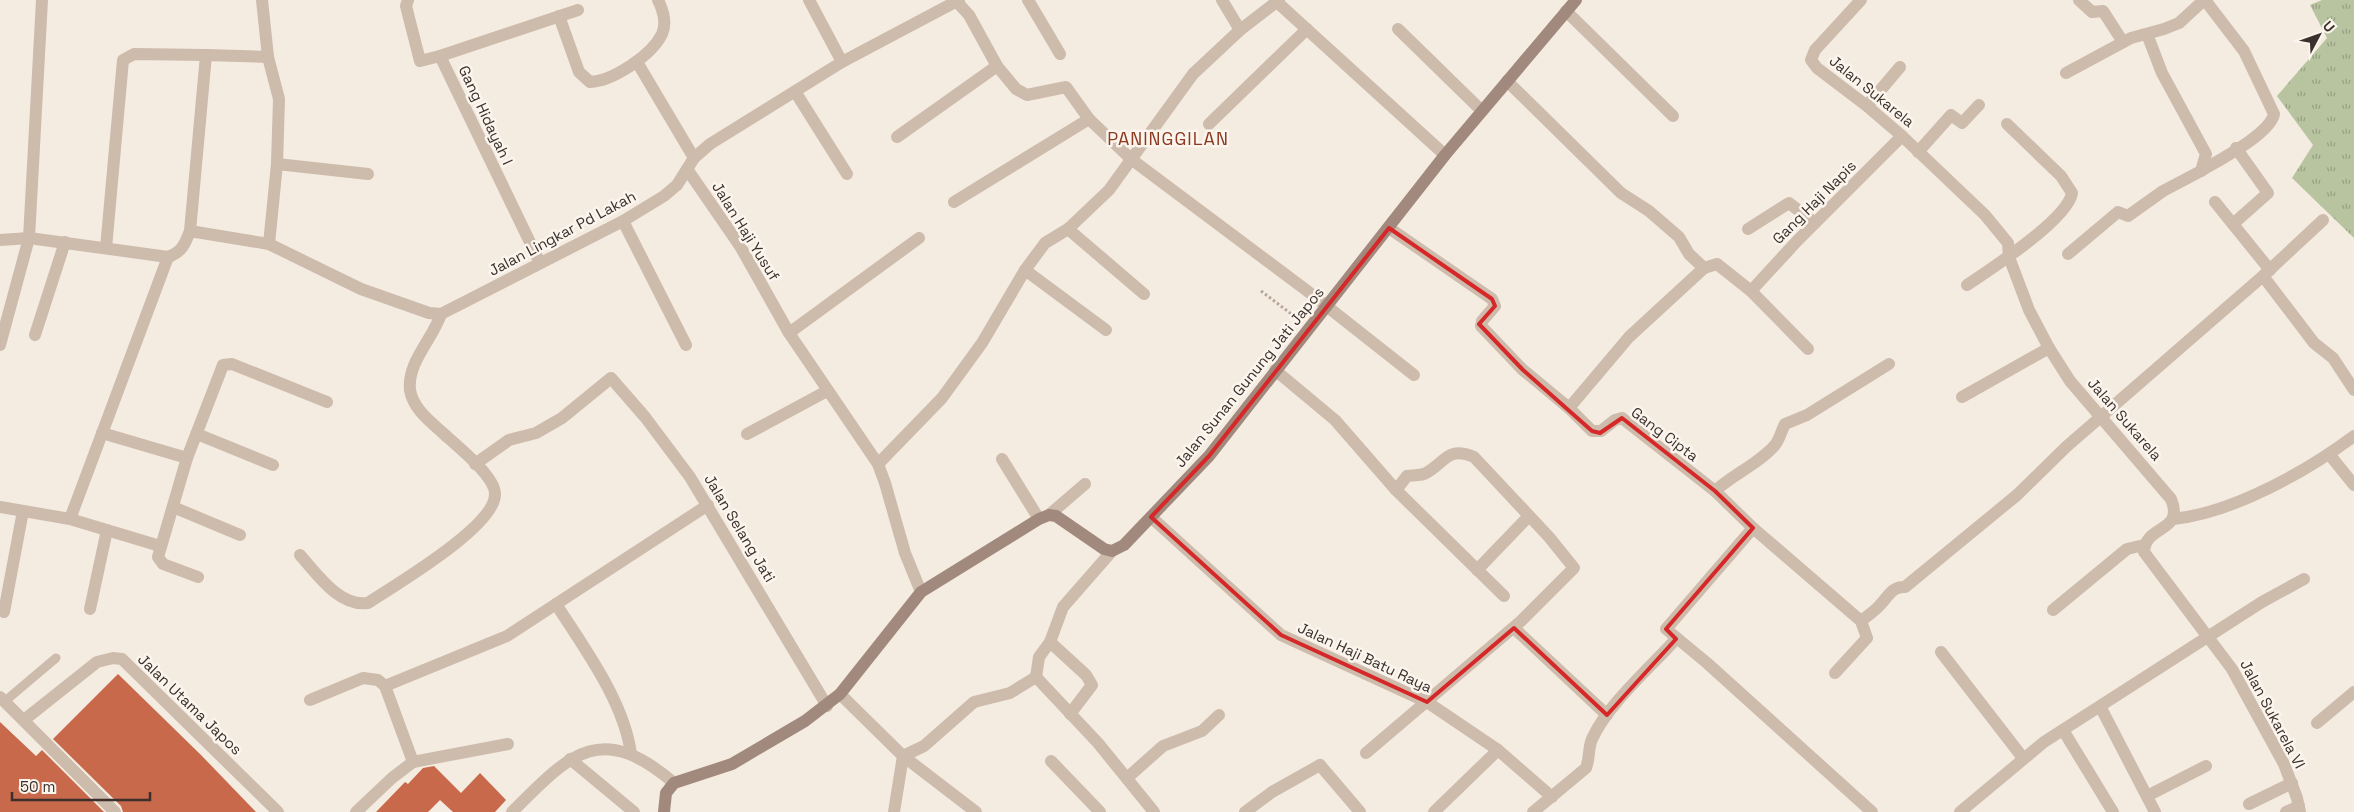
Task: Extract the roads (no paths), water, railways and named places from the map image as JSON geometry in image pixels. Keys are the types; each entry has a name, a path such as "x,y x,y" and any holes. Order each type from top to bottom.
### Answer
{"street":[{"path":"0,345 29,238 42,0"},
{"path":"262,0 268,57 278,99 277,164 269,244"},
{"name":"Gang Hidayah I","path":"408,0 406,6 420,61 440,56 540,263"},
{"path":"559,16 579,72 590,82 601,81 637,62 663,33 665,22 658,0"},
{"path":"809,0 842,62"},
{"path":"691,163 710,144 796,93 842,62 957,0 969,15 997,66 1022,93 1032,94 1063,85 1066,86 1089,119 1131,159 1414,375"},
{"path":"1028,0 1060,54"},
{"path":"1222,0 1240,30"},
{"name":"Jalan Sunan Gunung Jati Japos","path":"1112,551 1124,546 1208,456 1445,155 1576,0"},
{"name":"Jalan Sukarela","path":"1862,0 1815,50 1812,60 1821,71 1902,136 1985,215 2008,244 2009,257 2029,310 2049,348 2070,380 2171,499 2175,513 2174,519"},
{"path":"2079,0 2092,12 2103,11 2124,42"},
{"path":"2066,73 2124,42 2179,23 2204,0 2244,51 2273,108 2273,119 2261,132 2201,171 2163,191 2128,216 2118,212 2068,254"},
{"path":"878,464 942,398 982,343 1025,270 1045,244 1068,230 1109,190 1193,74 1240,30 1278,1 1445,155"},
{"path":"440,56 578,10"},
{"path":"1566,11 1673,116"},
{"path":"1208,124 1307,29"},
{"path":"1398,29 1482,111"},
{"path":"2146,34 2162,73 2206,154 2201,171"},
{"path":"106,248 123,60 134,54 268,57"},
{"path":"70,519 168,257 184,247 190,231 206,55"},
{"name":"Jalan Haji Yusuf","path":"637,62 691,163 789,333 827,392 878,464 886,483 905,553 921,592"},
{"path":"897,137 997,66"},
{"path":"1867,106 1900,67"},
{"path":"1507,81 1621,193 1649,211 1679,237 1689,254 1704,268"},
{"path":"796,93 846,174"},
{"path":"1918,152 1951,115 1962,123 1979,105"},
{"path":"954,202 1089,119"},
{"path":"1967,285 2009,257 2060,214 2070,201 2072,193 2061,176 2007,124"},
{"name":"Gang Haji Napis","path":"1751,291 1815,223 1902,136"},
{"path":"2233,224 2268,193 2236,148"},
{"name":"Jalan Lingkar Pd Lakah","path":"435,313 623,221 664,196 677,185 691,163"},
{"path":"277,164 368,174"},
{"path":"2214,202 2233,224 2314,343 2333,358 2354,390"},
{"path":"1748,229 1789,203 1815,223"},
{"path":"1835,673 1867,638 1861,621 1881,604 1884,597 1898,587 1905,587 2016,495 2066,447 2266,273 2323,220"},
{"path":"623,221 686,346"},
{"name":"Gang Cipta","path":"1389,228 1492,300 1495,306 1482,321 1481,326 1523,370 1569,408 1592,431 1602,431 1615,420 1622,418 1715,491 1753,528 1861,621"},
{"path":"1068,230 1144,294"},
{"path":"190,231 269,244 361,289 435,313 410,374 410,391 421,413 488,478 496,493 494,505 463,539 368,603 352,602 335,592 300,555"},
{"path":"0,240 29,238 168,257"},
{"path":"789,333 919,238"},
{"path":"34,335 65,242"},
{"path":"1569,408 1629,337 1704,268 1717,264 1751,291 1808,348"},
{"path":"1025,270 1106,330"},
{"path":"1962,397 2049,348"},
{"path":"198,577 163,564 158,557 174,507 186,458 197,434 219,370 228,364 232,364 327,402"},
{"path":"1715,491 1728,479 1769,451 1776,444 1785,424 1807,415 1889,364"},
{"path":"1275,370 1335,420 1396,490 1504,596"},
{"name":"Jalan Selang Jati","path":"475,464 509,440 536,433 562,418 611,378 645,416 708,505 827,706"},
{"path":"747,434 827,392"},
{"path":"102,433 186,458"},
{"path":"197,434 273,465"},
{"path":"2053,610 2128,550 2144,545 2152,535 2174,519 2192,517 2239,500 2297,474 2354,436"},
{"path":"1366,753 1514,628 1574,568 1474,457 1461,452 1451,454 1425,474 1407,476 1396,490"},
{"path":"2329,454 2354,485"},
{"path":"1002,459 1044,517 1065,521 1098,545 1112,551 1063,607 1050,642 1038,657 1036,677 1089,732 1154,812"},
{"path":"664,812 666,793 674,783 732,764 827,706 840,694 921,592 1044,517 1085,484"},
{"path":"385,686 507,636 708,505"},
{"path":"0,507 70,519 160,546"},
{"path":"174,507 240,535"},
{"path":"4,612 23,511"},
{"name":"Jalan Haji Batu Raya","path":"1151,516 1281,635 1301,647 1326,655 1427,702 1498,750 1552,797"},
{"path":"1477,570 1529,516"},
{"path":"1753,528 1666,629 1708,663 1872,812"},
{"path":"90,610 107,530"},
{"path":"2144,545 2147,558 2207,637"},
{"path":"1960,812 2023,758 2063,730 2100,708 2207,637 2304,579"},
{"path":"556,604 600,673 629,736 631,754"},
{"path":"1514,628 1607,715"},
{"name":"Jalan Sukarela VI","path":"2207,637 2232,669 2284,764 2300,809"},
{"path":"1533,812 1586,768 1590,759 1592,737 1607,715 1676,639"},
{"path":"1050,642 1086,674 1092,685 1070,714"},
{"path":"1940,652 2023,758"},
{"name":"Jalan Utama Japos","path":"24,720 97,662 113,658 122,659 278,812"},
{"path":"904,756 924,746 974,702 1010,693 1036,677"},
{"path":"310,700 363,678 378,680 385,686 413,762"},
{"path":"2317,723 2354,692"},
{"path":"840,694 904,756 976,812"},
{"path":"2,699 115,812"},
{"path":"2100,708 2155,812"},
{"path":"1127,778 1163,746 1202,731 1219,714"},
{"path":"2063,730 2112,812"},
{"path":"356,812 392,778 413,762 508,744"},
{"path":"512,812 553,771 570,759 594,750 613,748 631,754 654,766 674,783"},
{"path":"1434,812 1498,750"},
{"path":"894,812 904,756"},
{"path":"570,759 634,812"},
{"path":"1051,761 1100,812"},
{"path":"1245,812 1272,792 1320,765 1360,812"},
{"path":"2148,796 2206,766"},
{"path":"2249,804 2292,783"},
{"path":"2286,812 2300,809"}],"lane":[{"path":"2,699 56,658"}],"district":[{"name":"PANINGGILAN","path":"1168,138"}]}
